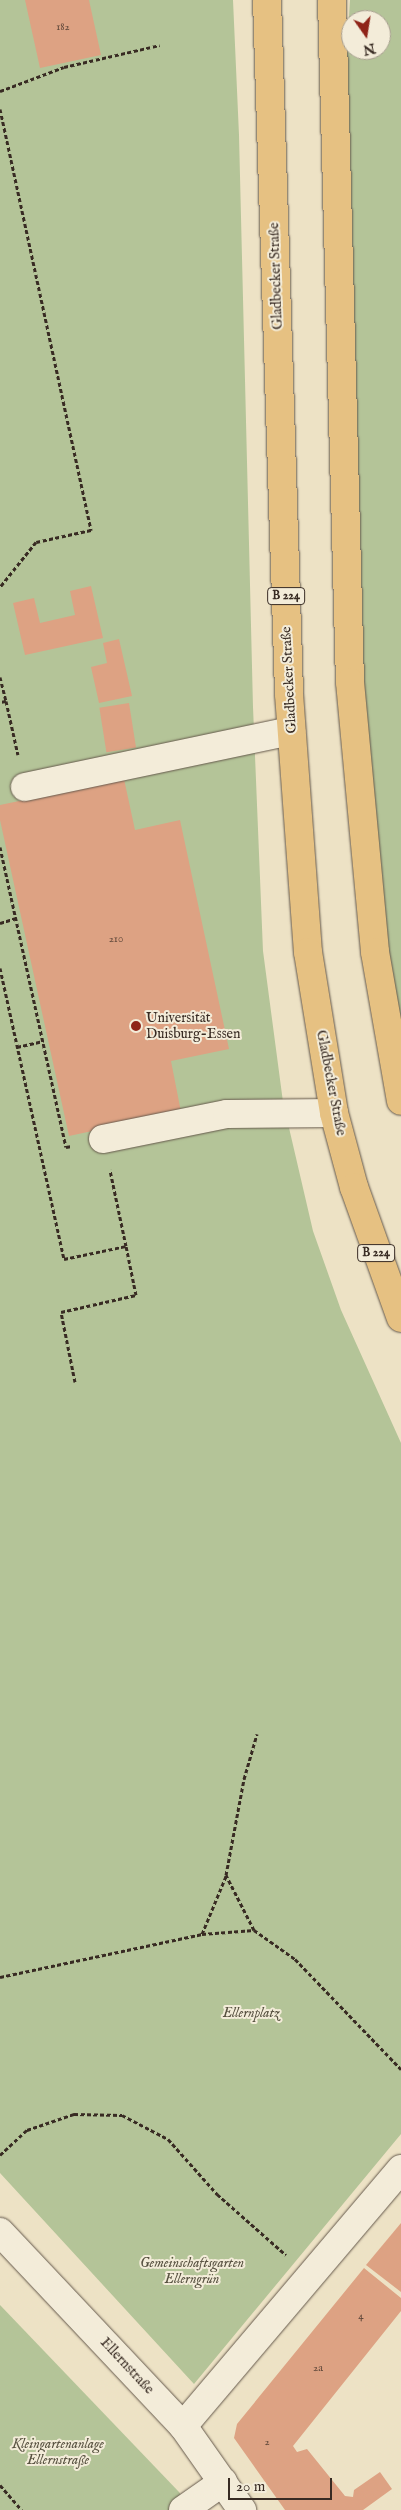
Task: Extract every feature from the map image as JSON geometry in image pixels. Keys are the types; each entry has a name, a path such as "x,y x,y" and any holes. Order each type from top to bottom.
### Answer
{"main road":[{"name":"Gladbecker Straße","path":"267,0 291,731 308,952 334,1113 354,1188 401,1318"},
{"path":"332,0 350,682 375,952 401,1101"}],"street":[{"path":"25,787 291,731"},
{"path":"104,1139 227,1114 334,1113"},
{"path":"184,2426 401,2169"},
{"name":"Ellernstraße","path":"0,2232 184,2426 242,2510"},
{"path":"183,2510 222,2482"}],"path":[{"path":"0,91 64,67 160,45"},
{"path":"0,109 91,530 36,542 0,587"},
{"path":"0,677 25,787"},
{"path":"0,702 6,701"},
{"path":"0,847 66,1148 104,1139 136,1295 61,1312 75,1382"},
{"path":"0,922 16,918"},
{"path":"0,968 64,1259 126,1246"},
{"path":"18,1047 43,1041"},
{"path":"202,1934 226,1875 244,1779 257,1734"},
{"path":"226,1875 254,1930 295,1959 401,2069"},
{"path":"0,1978 202,1934 254,1930"},
{"path":"0,2155 27,2130 74,2114 122,2115 168,2139 217,2194 294,2262"},
{"path":"0,2485 22,2510"}],"green space":[{"name":"Universität Duisburg-Essen","path":"0,0 233,0 239,135 253,707 263,951 283,1102 313,1231 341,1310 401,1443 401,2134 194,2384 0,2173"},
{"path":"350,0 401,0 401,1044 386,952 357,683 342,137 346,60 391,60 391,10 349,10"},
{"name":"Kleingartenanlage Ellernstraße","path":"0,2305 179,2492 192,2510 0,2510"}],"building":[{"path":"25,0 89,0 101,55 40,68"},
{"path":"91,586 103,638 25,655 13,603 34,598 40,623 75,615 70,591"},
{"path":"119,639 132,696 99,703 91,667 107,663 103,643"},
{"path":"129,703 136,747 106,752 99,708"},
{"path":"124,779 135,830 180,820 229,1049 171,1061 181,1112 69,1136 0,820 0,805"},
{"path":"401,2223 401,2292 366,2265"},
{"path":"364,2268 401,2298 401,2311 293,2446 297,2452 307,2449 345,2496 353,2497 354,2490 380,2472 392,2489 363,2510 285,2510 234,2438 237,2424"}],"place":[{"name":"Universität Duisburg-Essen","path":"136,1026"}],"park label":[{"name":"Ellernplatz","path":"251,2013"},
{"name":"Gemeinschaftsgarten Ellerngrün","path":"192,2272"}]}
